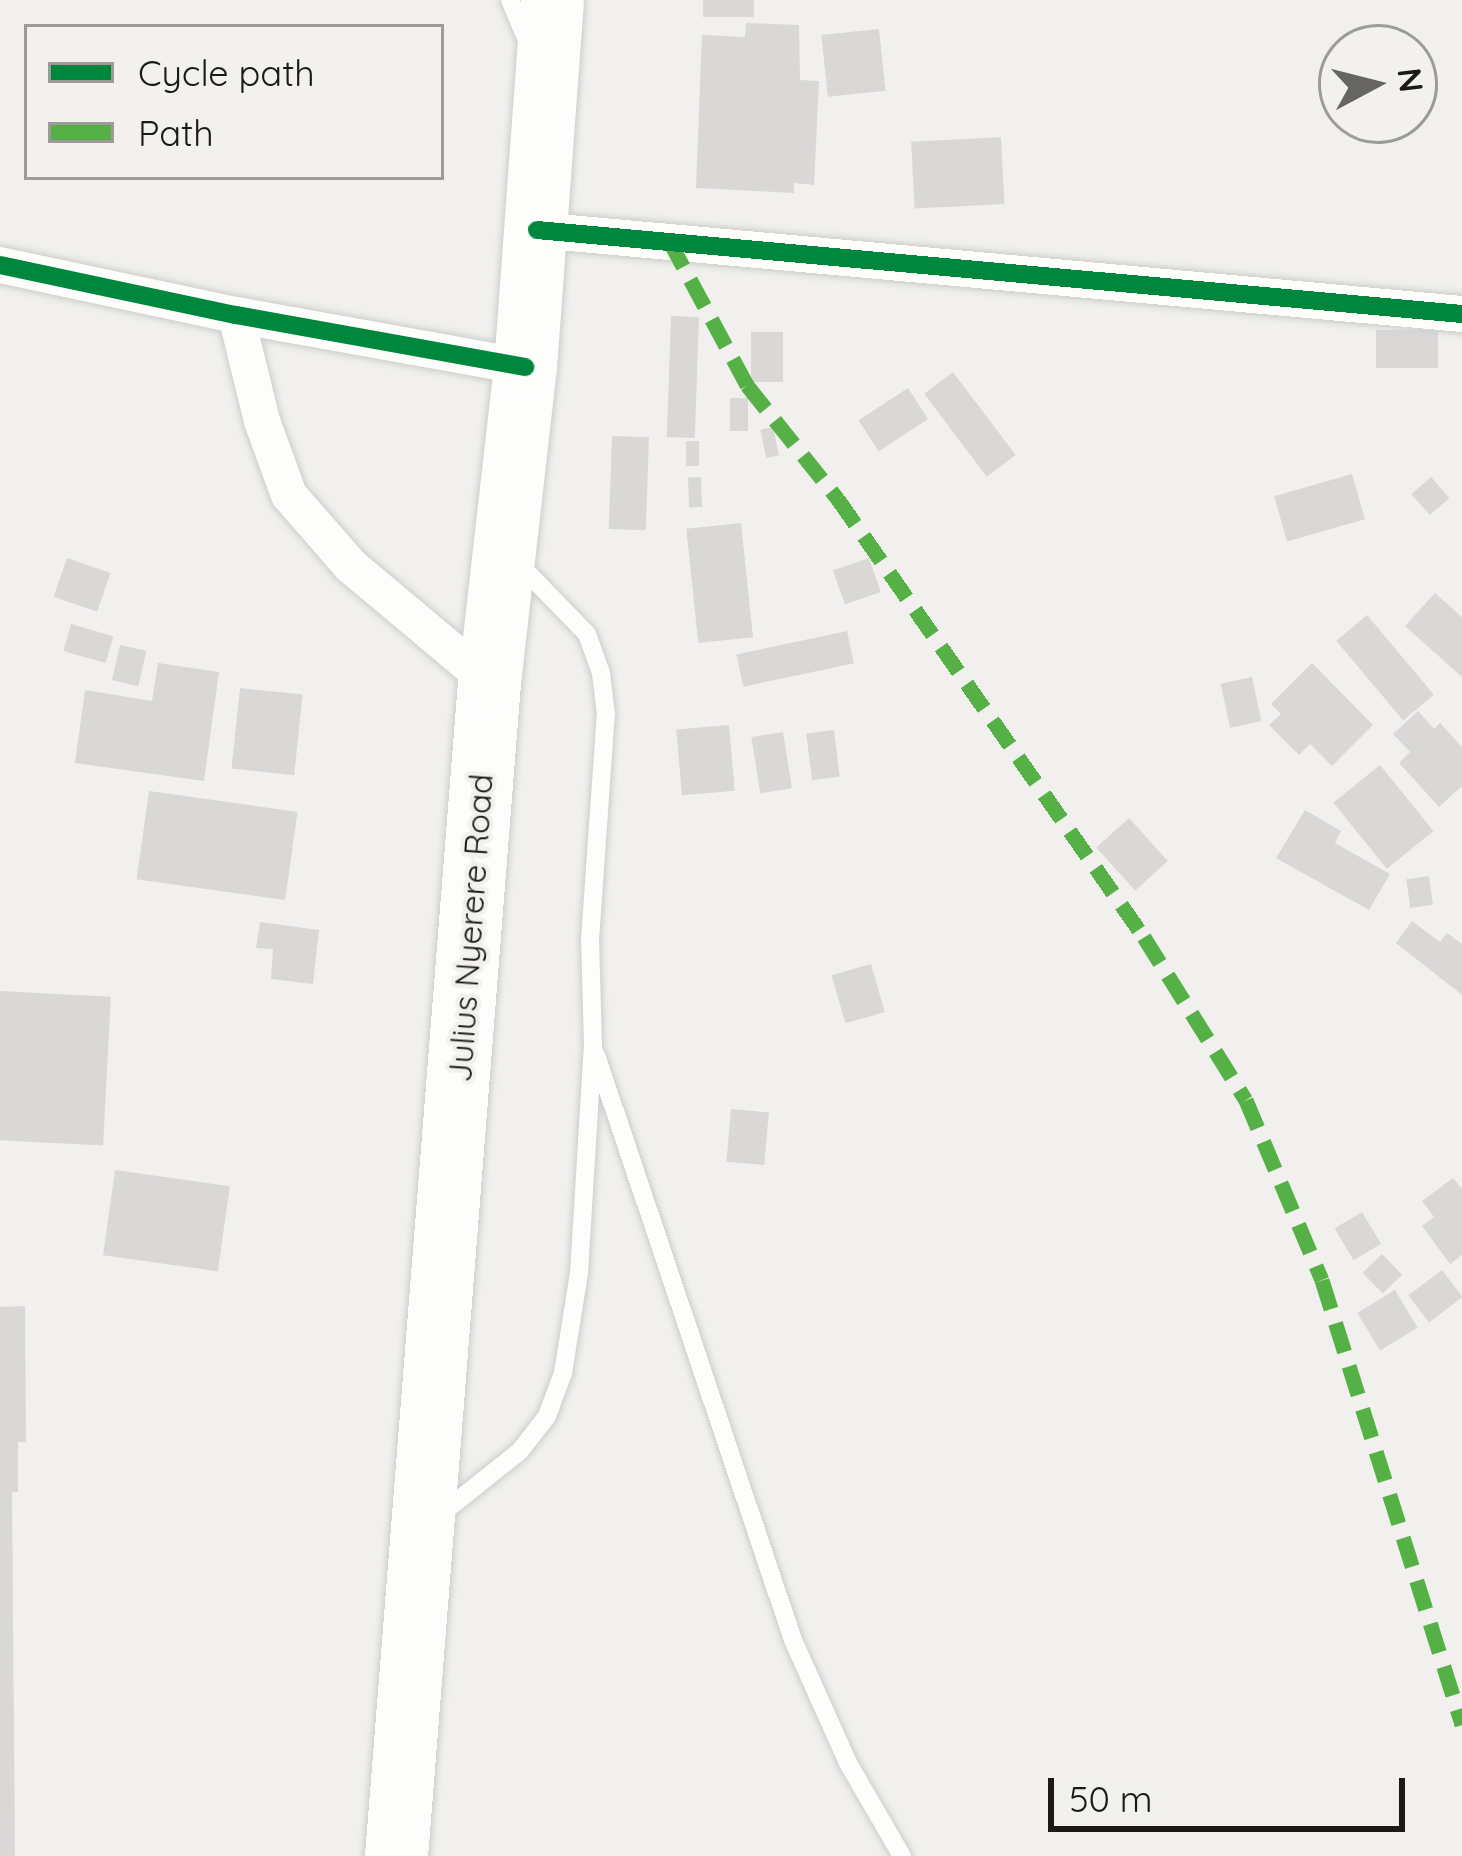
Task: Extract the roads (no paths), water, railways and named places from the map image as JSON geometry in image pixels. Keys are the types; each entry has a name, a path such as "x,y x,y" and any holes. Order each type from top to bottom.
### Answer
{"highway":[{"name":"Julius Nyerere Road","path":"396,1856 489,682 526,367 553,0"}],"street":[{"path":"537,230 1462,314"},
{"path":"0,265 236,315 526,367"},
{"path":"236,315 262,421 289,495 350,566 489,682"}],"lane":[{"path":"510,0 545,85"},
{"path":"422,1529 520,1451 547,1416 563,1373 579,1273 593,1046 590,940 605,714 601,673 587,634 507,550"},
{"path":"593,1046 794,1640 848,1763 902,1856"}]}
